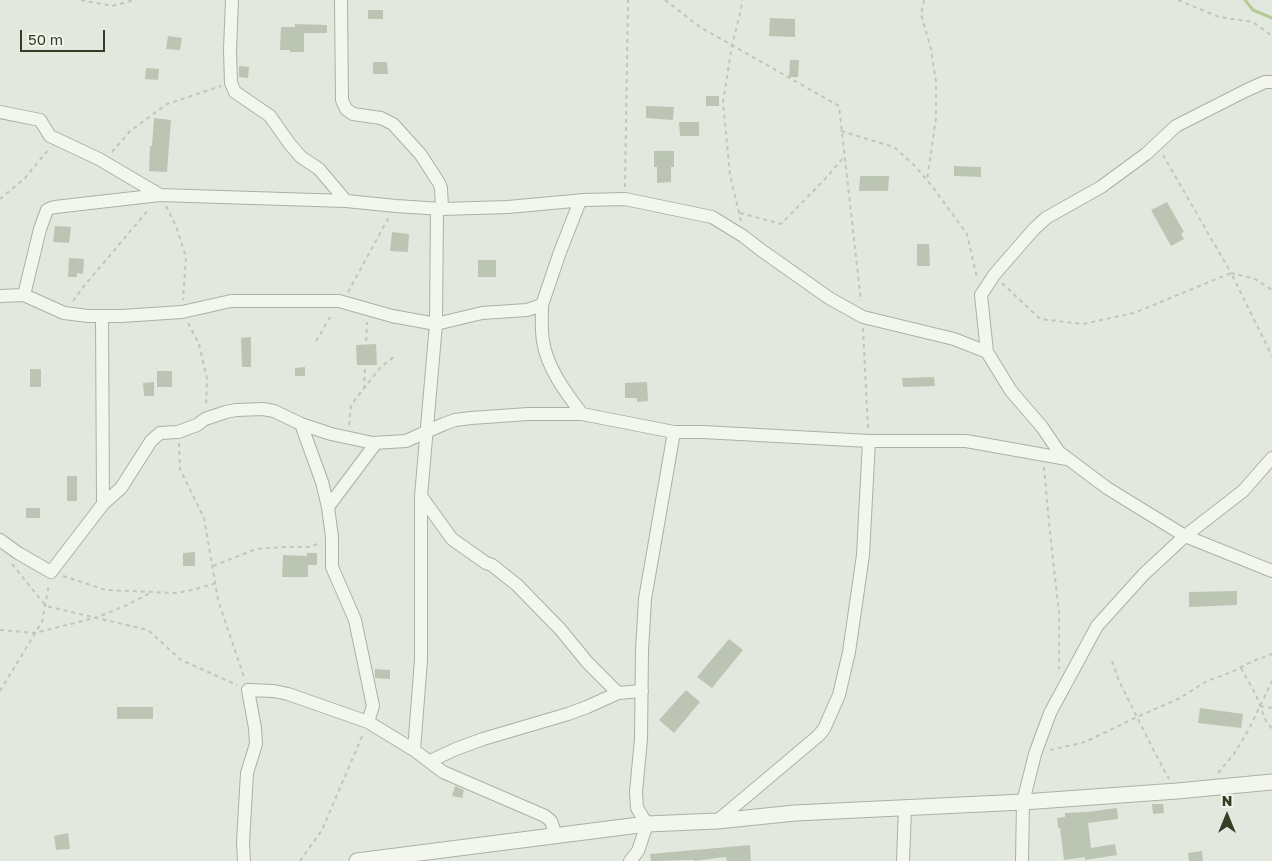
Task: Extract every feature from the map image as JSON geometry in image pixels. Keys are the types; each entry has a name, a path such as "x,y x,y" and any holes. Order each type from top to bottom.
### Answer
{"street":[{"path":"232,0 230,83 235,92 270,116 301,158 319,169 346,201"},
{"path":"341,0 342,100 346,109 354,114 381,118 393,124 421,155 441,188 436,324 421,496 421,660 414,750"},
{"path":"1272,82 1265,82 1184,121 1101,187 1046,218 994,275 981,295 987,352 1012,391 1042,427 1059,452 1107,488 1185,536 1272,572"},
{"path":"0,112 40,120 50,136 99,159 160,195"},
{"path":"24,295 40,229 47,210 50,208 160,195 346,201 439,208 508,207 625,199 712,217 743,236 829,298 863,317 954,339 987,352"},
{"path":"580,201 542,305 543,342 551,365 561,386 582,414"},
{"path":"0,296 24,295 64,313 102,316 182,312 230,301 339,301 392,316 436,324 482,313 527,310 542,305"},
{"path":"102,316 103,504"},
{"path":"0,540 50,572 103,504 121,488 151,441 160,433 178,432 197,425 205,419 236,410 263,409 274,411 301,424 331,434 376,443 406,441 455,420 528,414 582,414 674,432 869,441 966,441 1070,460"},
{"path":"301,424 322,482 328,507 332,537 332,567 355,620 372,696 373,706 368,722"},
{"path":"647,824 637,808 636,792 641,739 642,651 645,599 674,432"},
{"path":"717,821 818,736 824,729 839,695 850,652 863,555 869,441"},
{"path":"328,507 376,443"},
{"path":"1022,861 1023,802 1035,754 1050,713 1097,626 1144,574 1185,536 1243,491 1272,458"},
{"path":"421,496 452,539 486,563 492,565 517,585 618,693"},
{"path":"244,861 243,842 247,773 256,744 248,690 274,691 288,694 368,722 414,750 443,772 545,816 551,821 556,836"},
{"path":"430,761 483,739 568,714 618,693 642,691"},
{"path":"357,861 647,824 717,821 795,813 1023,802 1206,789 1272,782"},
{"path":"904,861 905,808"},
{"path":"630,861 638,851 647,824"}],"path":[{"path":"81,0 112,6 134,0"},
{"path":"625,199 628,0"},
{"path":"665,0 700,26 838,106 863,317 869,441"},
{"path":"742,0 732,45 723,102 730,175 740,212 743,236"},
{"path":"924,0 921,14 931,49 936,82 936,118 927,180"},
{"path":"1178,0 1219,18 1252,22 1272,36"},
{"path":"99,159 113,151 130,131 167,104 230,83"},
{"path":"842,131 894,147 927,180 967,234 981,295"},
{"path":"0,199 25,178 58,139"},
{"path":"1156,145 1231,273 1272,356"},
{"path":"740,212 781,224 844,157"},
{"path":"64,313 84,286 160,195"},
{"path":"316,341 339,301 347,293 396,206"},
{"path":"994,275 1040,319 1083,324 1134,313 1231,273 1255,279 1272,290"},
{"path":"364,389 367,310"},
{"path":"348,437 352,406 380,368 396,354"},
{"path":"178,432 180,469 204,518 218,600 248,690"},
{"path":"1044,456 1059,613 1060,694"},
{"path":"213,566 256,549 311,547 332,537"},
{"path":"11,563 46,606 148,630 181,660 248,690"},
{"path":"0,691 42,622 50,572 106,590 175,593 216,583"},
{"path":"0,630 35,633 98,617 151,592"},
{"path":"1035,754 1084,742 1137,716 1180,698 1207,681 1272,654"},
{"path":"1112,661 1119,681 1155,753 1177,791"},
{"path":"1241,668 1256,695 1266,721 1272,729"},
{"path":"1206,789 1234,754 1249,729 1272,681"},
{"path":"1260,706 1272,708"},
{"path":"300,861 322,830 368,722"}],"building":[{"path":"368,10 383,10 383,19 368,19"},
{"path":"770,18 795,19 795,37 769,36"},
{"path":"295,24 327,25 327,33 304,33 304,52 280,50 281,27 295,27"},
{"path":"168,36 182,38 180,50 166,49"},
{"path":"790,60 799,60 798,77 789,77"},
{"path":"373,62 387,62 388,74 373,74"},
{"path":"239,66 249,67 248,78 239,77"},
{"path":"146,68 159,69 158,80 145,79"},
{"path":"706,96 719,96 719,106 706,106"},
{"path":"646,106 674,107 673,120 646,118"},
{"path":"154,118 171,120 167,172 149,171"},
{"path":"679,122 699,122 699,136 680,136"},
{"path":"654,151 674,151 674,167 671,167 671,182 657,183"},
{"path":"954,166 981,167 981,177 954,176"},
{"path":"860,176 889,176 888,191 859,191"},
{"path":"1167,202 1184,232 1181,234 1184,239 1171,246 1151,210"},
{"path":"55,226 71,227 69,243 53,242"},
{"path":"392,232 409,234 408,252 390,251"},
{"path":"917,244 929,244 930,266 917,266"},
{"path":"69,258 84,259 83,274 77,273 77,277 68,277"},
{"path":"478,260 496,260 496,277 478,277"},
{"path":"251,337 251,367 242,367 241,338"},
{"path":"376,344 377,365 357,365 356,345"},
{"path":"305,367 305,376 295,376 295,368"},
{"path":"30,369 41,369 41,387 30,387"},
{"path":"157,371 172,371 172,387 157,387"},
{"path":"934,377 935,386 903,387 902,378"},
{"path":"154,382 154,396 144,396 143,383"},
{"path":"647,382 648,401 637,402 637,398 625,398 625,383"},
{"path":"67,476 77,476 77,501 67,501"},
{"path":"26,508 40,508 40,518 26,518"},
{"path":"195,552 195,566 183,566 183,553"},
{"path":"307,553 317,553 317,565 308,565 308,577 282,577 283,555 307,556"},
{"path":"1237,591 1237,605 1189,607 1189,592"},
{"path":"729,639 743,650 712,688 697,677"},
{"path":"375,669 390,670 390,679 375,678"},
{"path":"686,690 700,702 674,733 659,720"},
{"path":"117,707 153,707 153,719 117,719"},
{"path":"1200,708 1243,714 1241,728 1198,723"},
{"path":"455,786 464,790 462,798 452,796"},
{"path":"1152,804 1163,804 1164,813 1153,814"},
{"path":"1117,808 1118,819 1088,823 1091,848 1115,844 1117,855 1085,860 1085,857 1064,860 1057,818 1065,817 1065,813"},
{"path":"68,833 70,849 56,850 54,836"},
{"path":"750,845 751,861 727,861 726,857 694,861 651,861 650,854"},
{"path":"1202,851 1203,861 1189,861 1188,853"}],"waterway":[{"path":"1245,0 1253,10 1272,18"}]}
